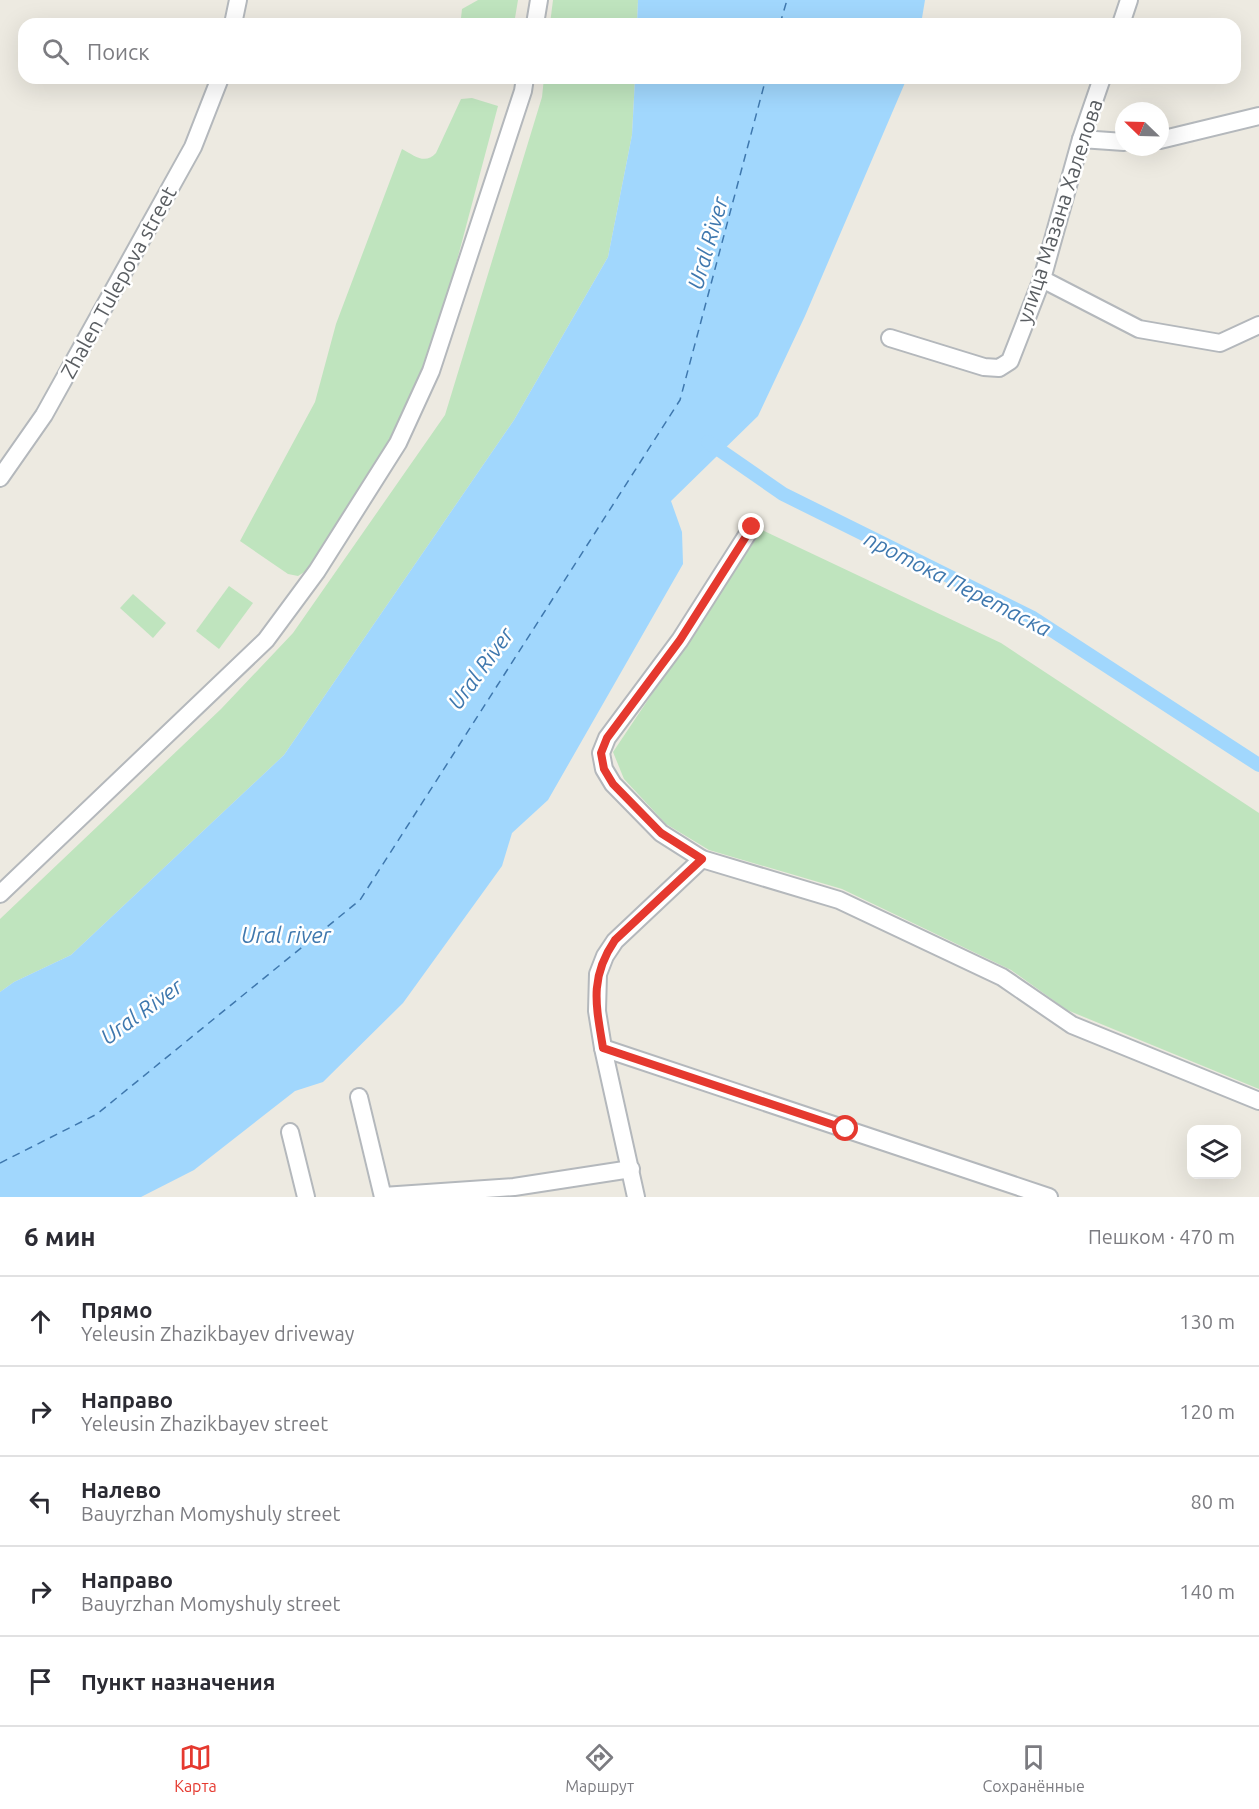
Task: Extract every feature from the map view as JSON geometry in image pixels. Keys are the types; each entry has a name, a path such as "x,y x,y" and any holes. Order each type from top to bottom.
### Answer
{"street":[{"path":"234,18 238,0"},
{"path":"536,18 539,0"},
{"path":"1123,18 1129,0"},
{"name":"Zhalen Tulepova street","path":"0,478 44,416 193,147 218,84"},
{"path":"0,894 266,640 323,561 398,443 431,371 524,84"},
{"name":"улица Мазана Халелова","path":"890,338 984,367 999,368 1010,361 1042,279 1081,139 1100,84"},
{"path":"1169,138 1259,116"},
{"path":"1081,139 1115,141"},
{"path":"1042,279 1139,329 1220,343 1259,325"},
{"path":"752,527 680,640 607,738 601,753 604,769 613,784 661,833 702,859 839,900 1002,977 1072,1025 1259,1101"},
{"path":"636,1197 603,1048 597,1011 598,974 615,940 702,859"},
{"path":"603,1048 1049,1197"},
{"path":"359,1096 383,1197 514,1187 631,1169"},
{"path":"290,1132 306,1197"}],"green space":[{"path":"478,0 518,0 515,18 461,18 462,9"},
{"path":"553,0 638,0 637,18 551,18"},
{"path":"543,84 635,84 632,135 608,257 514,420 284,755 71,955 14,982 0,992 0,919 221,709 293,633 445,415 542,97"},
{"path":"472,98 498,106 426,377 379,464 306,571 298,576 288,574 240,541 315,402 336,324 402,149 416,157 424,159 432,157 461,99"},
{"path":"762,530 1001,643 1259,813 1259,1089 1067,1010 1011,970 842,889 709,850 666,824 624,779 613,752"},
{"path":"229,586 253,603 219,649 196,631"},
{"path":"133,594 166,623 153,638 120,608"}],"water":[{"path":"638,0 925,0 922,18 637,18"},
{"name":"Ural river","path":"635,84 904,84 805,316 758,416 671,501 682,532 683,564 548,800 512,833 502,866 403,1003 323,1082 295,1091 194,1170 141,1197 0,1197 0,992 14,982 71,955 284,755 514,420 608,257 632,135"}],"waterway":[{"name":"протока Перетаска","path":"708,442 783,494 1033,618 1259,765"}],"ferry route":[{"path":"782,18 787,0"},
{"path":"0,1163 97,1114 360,900 680,400 764,84"}],"route":[{"path":"752,527 680,640 607,738 601,753 604,769 613,784 661,833 702,859 615,940 598,974 597,1011 603,1048 846,1129"}],"water label":[{"name":"Ural River","path":"707,243"},
{"name":"Ural River","path":"480,668"},
{"name":"Ural River","path":"141,1011"}]}
